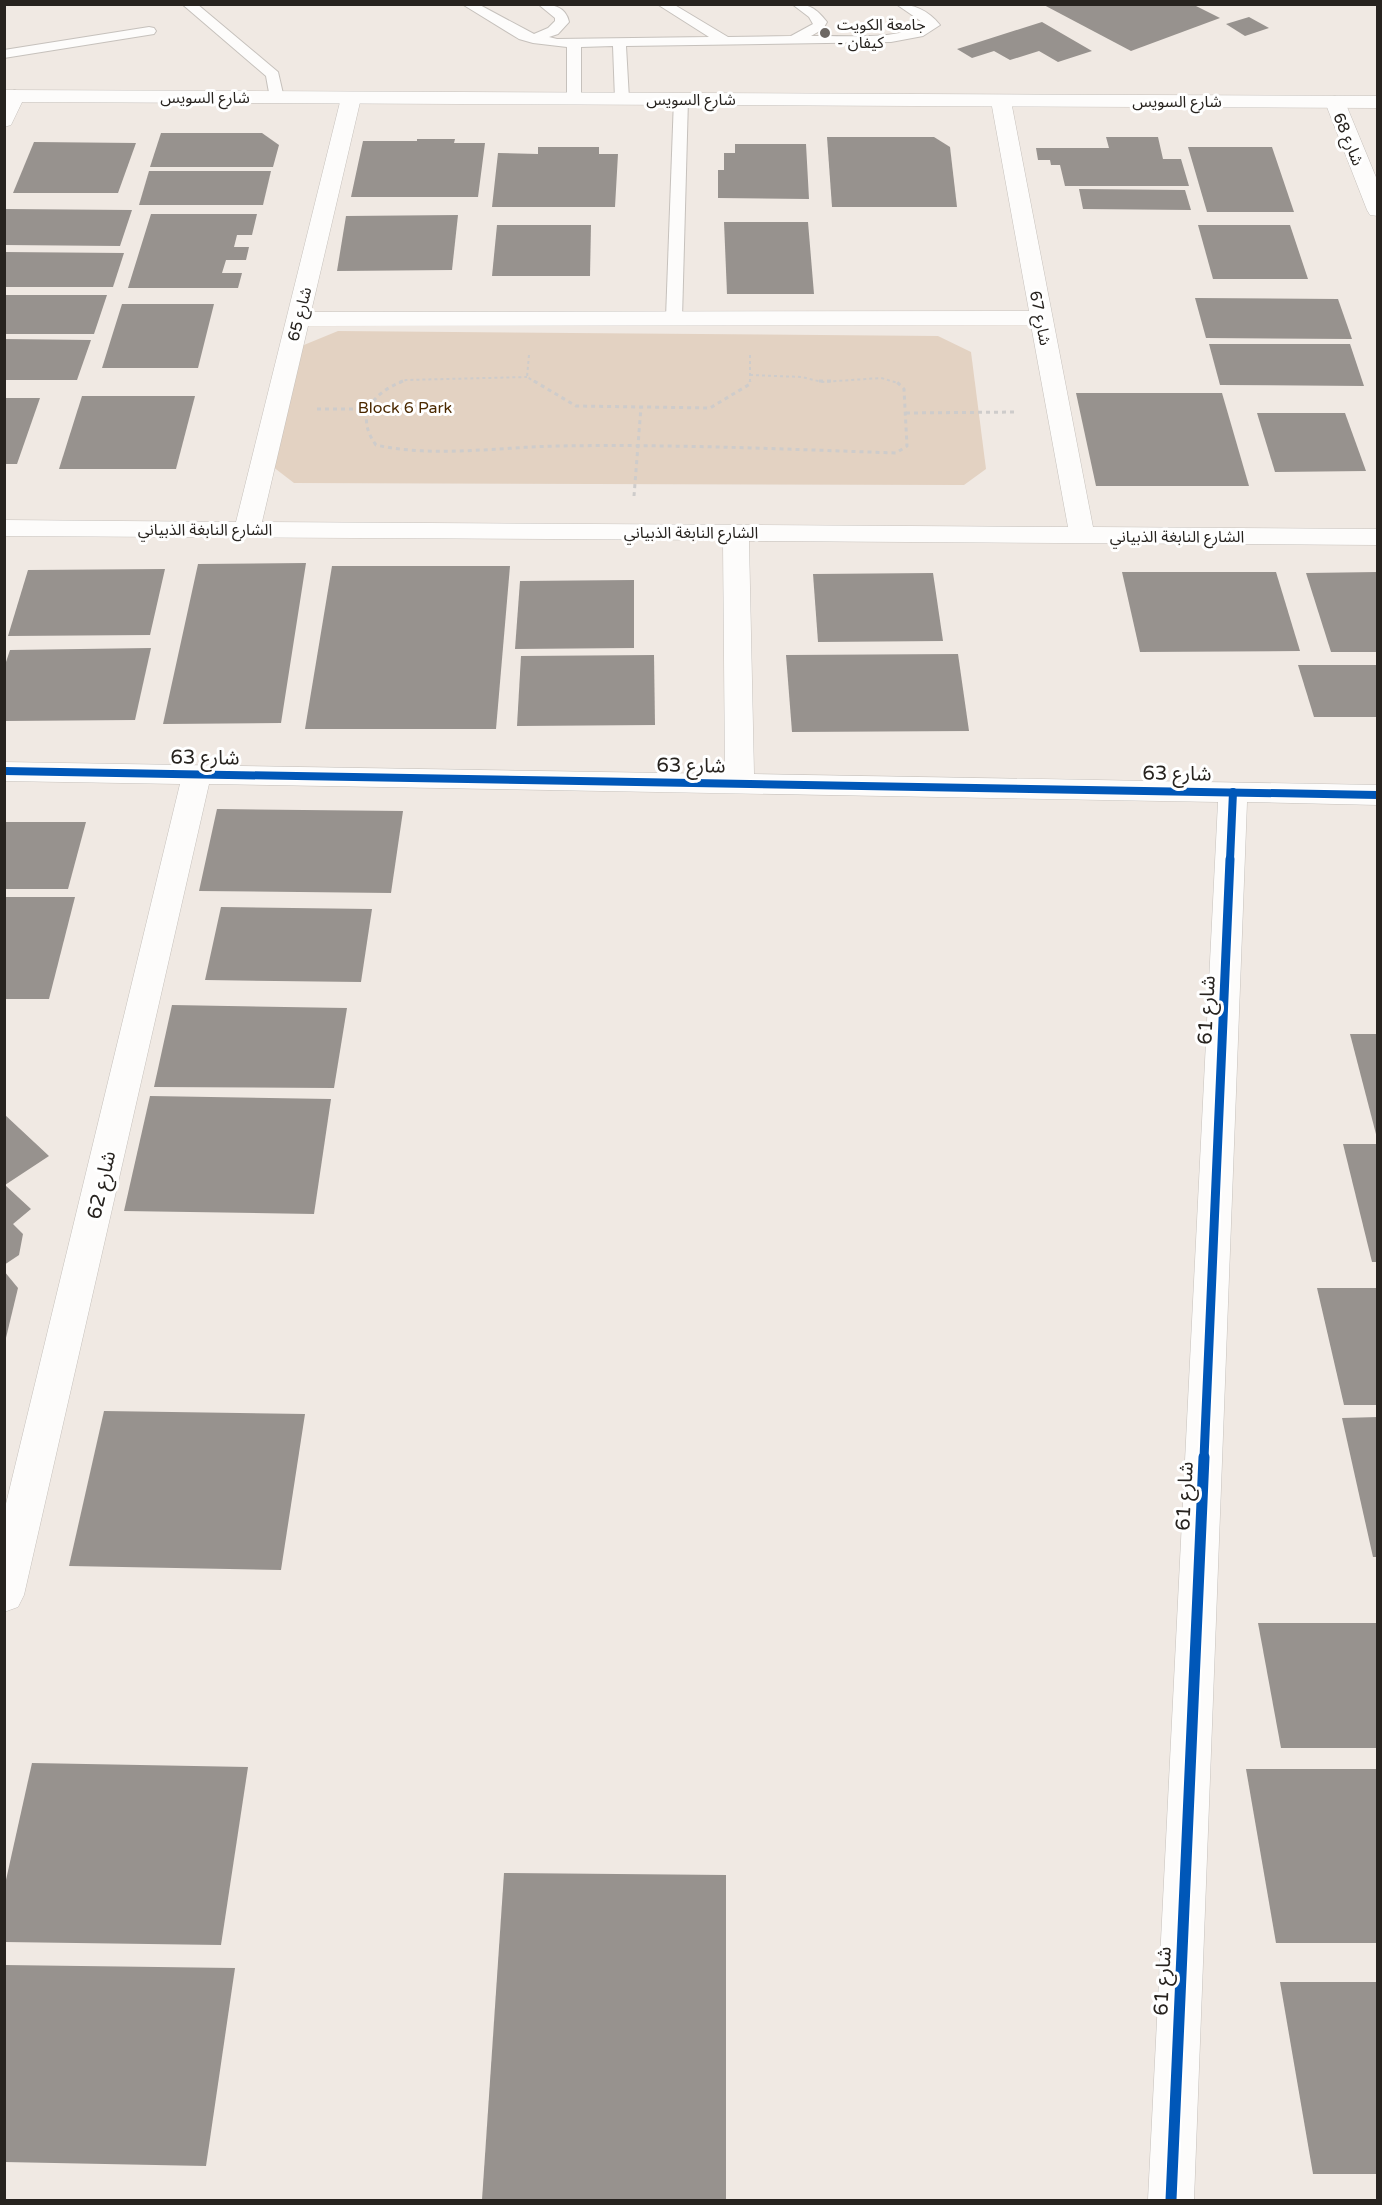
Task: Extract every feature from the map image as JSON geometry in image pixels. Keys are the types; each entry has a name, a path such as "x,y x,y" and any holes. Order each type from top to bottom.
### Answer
{"street":[{"name":"شارع السويس","path":"10,96 1377,102"},
{"path":"4,122 10,96"},
{"name":"شارع 65","path":"247,529 351,98"},
{"name":"شارع 67","path":"1001,101 1082,535"},
{"name":"شارع 68","path":"1335,102 1377,210"},
{"path":"298,319 1041,318"},
{"name":"الشارع النابغة الذبياني","path":"4,528 1377,537"},
{"name":"شارع 63","path":"735,533 740,783"},
{"name":"شارع 63","path":"4,771 1377,795"},
{"name":"شارع 62","path":"4,1595 197,775"},
{"name":"شارع 61","path":"1171,2200 1233,792"}],"lane":[{"path":"188,4 273,75 277,98"},
{"path":"468,4 524,36 547,43 898,37 927,29 933,25 927,18 902,4"},
{"path":"533,39 553,31 562,22 561,16 544,4"},
{"path":"663,4 725,41"},
{"path":"794,40 818,26 820,22 814,14 798,4"},
{"path":"4,54 149,31"},
{"path":"619,42 622,99"},
{"path":"574,43 574,99"},
{"path":"674,318 681,99"}],"path":[{"path":"527,377 534,318"},
{"path":"750,318 750,375 750,384 711,408 576,406 527,377 406,380 386,388 372,399 367,420 368,434 376,445 399,450 449,452 557,446 896,453 908,446 904,389 896,381 881,378 822,382 802,377 750,375"},
{"path":"631,532 640,407"},
{"path":"276,410 370,409"},
{"path":"906,413 1059,412"}],"green space":[{"name":"Block 6 Park","path":"338,331 938,336 971,352 986,469 964,485 294,483 268,463 299,347"}],"building":[{"path":"1042,4 1192,4 1220,18 1131,51"},
{"path":"1249,17 1269,28 1245,36 1226,24"},
{"path":"1042,22 1092,51 1058,62 1039,51 1010,60 994,51 972,58 957,49"},
{"path":"161,133 262,133 279,145 273,167 150,167"},
{"path":"827,137 934,137 950,147 957,207 832,207"},
{"path":"1106,137 1158,137 1163,159 1181,159 1189,186 1065,186 1060,165 1051,165 1050,160 1038,160 1036,148 1109,148"},
{"path":"417,139 455,139 454,143 485,143 478,197 351,197 363,141 417,141"},
{"path":"34,142 136,143 118,193 13,193"},
{"path":"735,144 806,144 809,199 718,198 718,170 724,170 724,153 735,153"},
{"path":"538,147 599,147 599,154 618,154 615,207 492,207 498,153 538,154"},
{"path":"1188,147 1272,147 1294,212 1207,212"},
{"path":"149,171 271,171 263,205 139,205"},
{"path":"1079,189 1185,190 1191,210 1083,209"},
{"path":"5,209 132,210 120,246 4,245"},
{"path":"151,214 257,214 252,235 237,235 234,247 249,247 246,260 226,260 222,273 242,273 238,288 128,288"},
{"path":"458,215 452,270 337,271 346,216"},
{"path":"724,222 808,222 814,294 727,294"},
{"path":"497,225 591,225 590,276 492,276"},
{"path":"1198,225 1290,225 1308,279 1213,279"},
{"path":"4,252 124,253 113,287 4,287"},
{"path":"4,295 107,295 94,334 4,334"},
{"path":"1195,298 1338,299 1352,339 1206,338"},
{"path":"122,304 214,304 198,368 102,368"},
{"path":"4,339 91,340 77,380 4,380"},
{"path":"1209,344 1350,344 1364,386 1220,385"},
{"path":"1076,393 1222,393 1249,486 1096,486"},
{"path":"82,396 195,396 176,469 59,469"},
{"path":"4,398 40,398 17,464 4,464"},
{"path":"1257,413 1345,413 1366,471 1275,472"},
{"path":"306,563 281,723 163,724 198,564"},
{"path":"332,566 510,566 496,729 305,729"},
{"path":"165,569 150,635 8,636 28,570"},
{"path":"1122,572 1276,572 1300,651 1140,652"},
{"path":"1378,572 1378,652 1331,652 1306,573"},
{"path":"933,573 943,641 818,642 813,574"},
{"path":"634,580 634,648 515,649 520,581"},
{"path":"151,648 135,720 4,721 4,668 10,650"},
{"path":"958,654 969,731 792,732 786,655"},
{"path":"654,655 655,725 517,726 521,656"},
{"path":"1298,665 1378,665 1378,717 1314,717"},
{"path":"217,809 403,811 391,893 199,891"},
{"path":"4,822 86,822 68,889 4,889"},
{"path":"4,897 75,897 49,999 4,999"},
{"path":"221,907 372,909 361,982 205,980"},
{"path":"172,1005 347,1008 334,1088 154,1087"},
{"path":"1350,1034 1378,1034 1378,1138 1377,1138"},
{"path":"150,1096 331,1099 314,1214 124,1211"},
{"path":"4,1114 49,1156 5,1185 31,1209 13,1224 23,1234 19,1255 4,1265"},
{"path":"1343,1144 1378,1144 1378,1262 1372,1262"},
{"path":"4,1271 18,1288 5,1342 4,1342"},
{"path":"1317,1288 1378,1288 1378,1405 1344,1405"},
{"path":"104,1411 305,1414 281,1570 69,1566"},
{"path":"1378,1417 1378,1557 1373,1557 1342,1418"},
{"path":"1258,1623 1378,1623 1378,1748 1281,1748"},
{"path":"32,1763 248,1767 221,1945 4,1942 4,1889"},
{"path":"1246,1769 1378,1769 1378,1943 1276,1943"},
{"path":"504,1873 726,1875 726,2200 482,2200"},
{"path":"4,1965 235,1968 206,2166 4,2162"},
{"path":"1280,1982 1378,1982 1378,2174 1313,2174"}],"cycle path":[{"path":"4,771 1378,795"},
{"path":"1171,2200 1233,792"}],"place":[{"name":"جامعة الكويت - كيفان","path":"825,33"}]}
